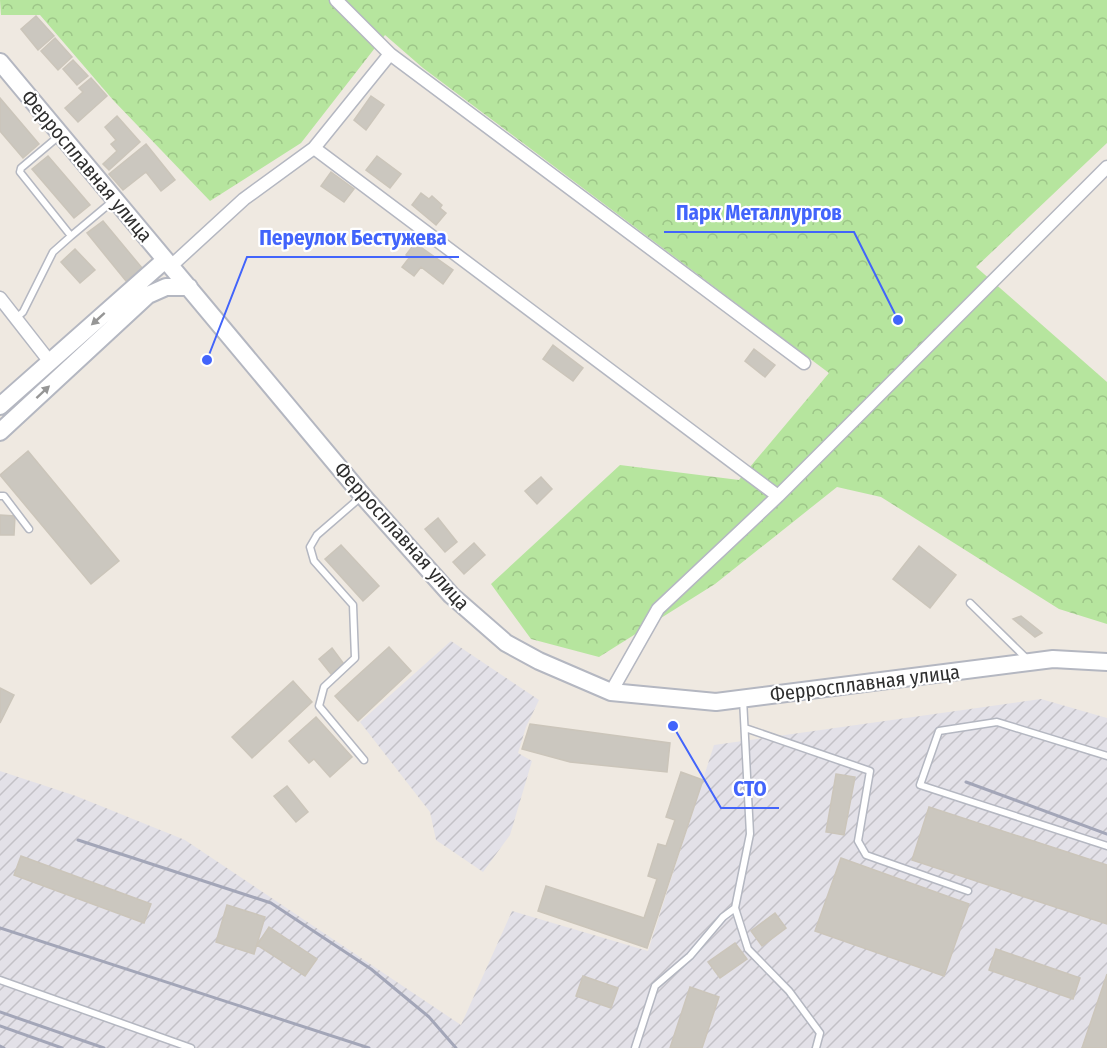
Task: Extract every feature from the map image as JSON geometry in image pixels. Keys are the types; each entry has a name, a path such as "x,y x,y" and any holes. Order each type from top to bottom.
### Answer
{"main road":[{"name":"Ферросплавная улица","path":"0,62 362,495 451,595 506,643 539,661 611,692 716,702 1053,659 1107,662"},
{"path":"0,406 168,263"},
{"path":"0,432 148,295 166,287 189,287"}],"street":[{"path":"336,0 390,54 804,363"},
{"path":"168,263 244,199 314,148 390,54"},
{"path":"314,148 778,496"},
{"path":"611,692 658,609 778,496 1107,168"},
{"path":"0,298 50,362"}],"lane":[{"path":"60,134 21,168 20,172 71,236"},
{"path":"16,318 23,312 52,252 115,200"},
{"path":"0,495 4,496 29,529"},
{"path":"362,495 317,535 310,547 314,561 353,605 356,658 324,687 319,706 364,760"},
{"path":"970,603 1030,662"},
{"path":"743,699 750,834 735,908 748,949 789,991 820,1033 816,1048"},
{"path":"1107,756 997,722 986,723 939,731 920,786 1107,846"},
{"path":"745,728 870,771 858,841 866,855 968,891"},
{"path":"635,1048 655,986 690,956 723,917 735,908"},
{"path":"0,980 191,1048"}],"shaded area":[{"path":"451,641 539,700 526,727 518,753 532,761 510,835 483,872 436,840 430,812 360,722"},
{"path":"1041,699 1107,718 1107,1048 0,1048 0,771 76,796 185,840 461,1025 512,911 648,951 714,745"}],"green space":[{"path":"0,0 1107,0 1107,143 976,267 1107,382 1107,624 1059,609 881,497 837,487 715,584 599,657 531,639 491,584 620,465 739,480 829,373 423,68 385,35 301,143 210,201 114,101 40,15 1,15"}],"building":[{"path":"36,16 54,36 38,50 21,29"},
{"path":"55,38 72,57 58,70 41,51"},
{"path":"73,60 88,76 77,85 63,69"},
{"path":"91,78 107,96 78,122 65,108 83,92 79,88"},
{"path":"371,96 384,105 366,130 354,120"},
{"path":"0,98 39,144 23,158 0,131"},
{"path":"117,116 140,142 109,170 103,164 117,151 111,144 116,140 105,127"},
{"path":"146,144 175,180 161,191 146,172 123,190 109,174"},
{"path":"48,156 90,205 74,218 32,169"},
{"path":"377,156 401,174 390,188 366,170"},
{"path":"331,172 354,189 344,202 321,186"},
{"path":"421,193 429,199 432,196 442,205 440,208 446,213 436,225 412,205"},
{"path":"103,221 142,268 126,281 87,233"},
{"path":"415,243 453,270 443,284 421,267 414,276 402,267 409,258 406,255"},
{"path":"75,249 95,270 80,283 61,262"},
{"path":"553,345 583,368 573,381 543,359"},
{"path":"754,349 775,365 765,377 745,361"},
{"path":"28,451 119,561 91,584 0,475"},
{"path":"541,477 552,489 537,504 525,491"},
{"path":"0,515 15,516 14,535 0,535"},
{"path":"438,518 457,542 445,552 425,529"},
{"path":"474,543 485,555 464,574 453,562"},
{"path":"341,545 379,586 363,601 325,559"},
{"path":"919,546 956,575 930,608 893,579"},
{"path":"1021,616 1042,633 1035,637 1013,619"},
{"path":"389,647 411,671 358,721 335,696"},
{"path":"332,648 344,664 331,674 319,659"},
{"path":"293,681 312,702 252,758 232,737"},
{"path":"0,688 14,695 0,723"},
{"path":"316,717 352,757 330,777 314,759 309,763 289,741"},
{"path":"530,724 670,743 667,772 570,762 522,749"},
{"path":"681,772 703,780 647,948 538,911 546,886 644,918 657,879 648,876 658,844 666,846 675,820 666,817"},
{"path":"836,774 855,777 844,835 826,832"},
{"path":"287,786 308,812 296,822 274,796"},
{"path":"929,807 1107,865 1107,924 912,860"},
{"path":"21,856 151,904 144,923 14,875"},
{"path":"841,858 969,904 944,976 815,931"},
{"path":"227,905 265,917 254,954 216,942"},
{"path":"775,913 786,928 762,946 751,931"},
{"path":"269,927 317,959 305,976 257,945"},
{"path":"735,943 747,959 720,978 708,962"},
{"path":"996,949 1080,978 1073,999 989,970"},
{"path":"1107,974 1107,1048 1082,1048"},
{"path":"583,976 618,988 611,1008 576,996"},
{"path":"690,987 719,997 702,1048 670,1048"}],"railway":[{"path":"966,782 1107,834"},
{"path":"78,840 271,903 371,969 429,1017 456,1048"},
{"path":"0,928 369,1048"},
{"path":"0,1012 104,1048"},
{"path":"0,1026 62,1048"},
{"path":"0,1046 4,1048"}],"place":[{"name":"Парк Металлургов","path":"898,320"},
{"name":"Переулок Бестужева","path":"207,360"},
{"name":"СТО","path":"673,726"}]}
